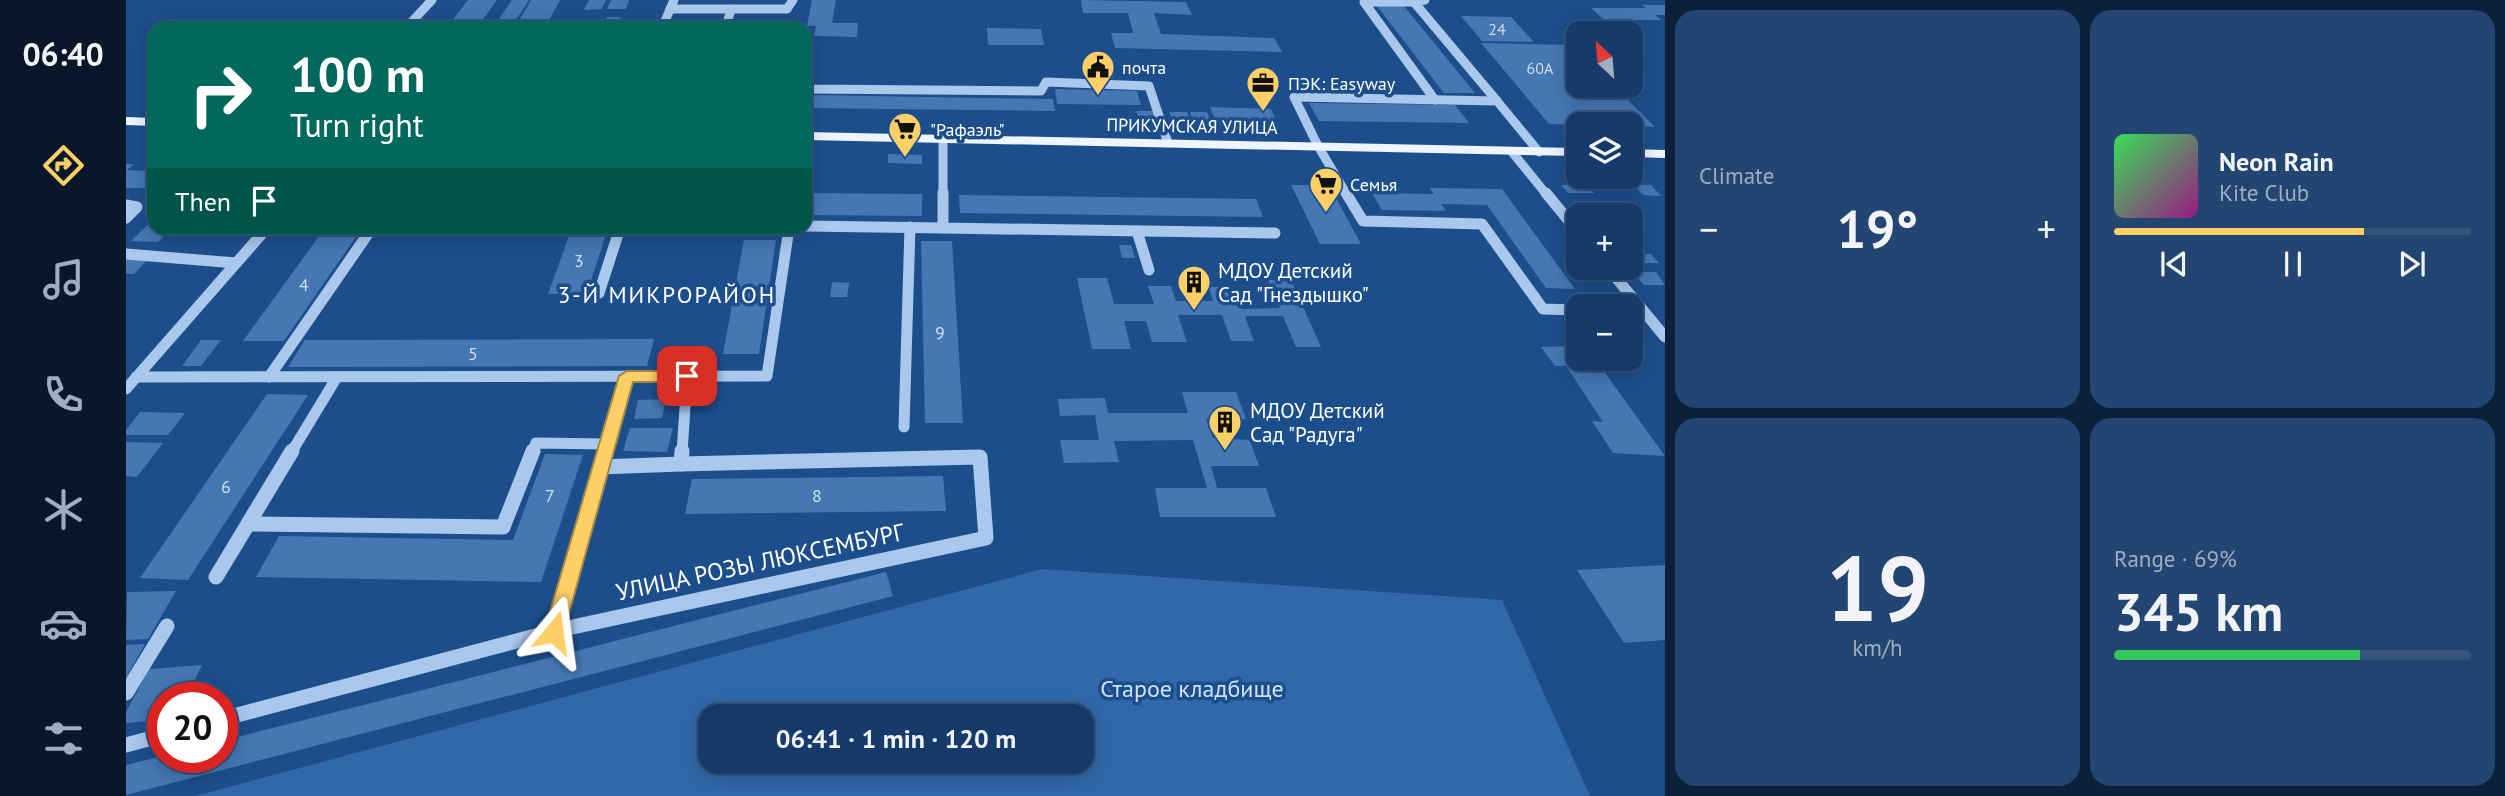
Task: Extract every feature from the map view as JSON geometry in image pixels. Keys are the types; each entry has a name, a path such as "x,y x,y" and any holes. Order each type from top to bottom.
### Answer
{"main road":[{"path":"126,121 147,122"},
{"name":"ПРИКУМСКАЯ УЛИЦА","path":"812,136 1566,152"},
{"path":"1643,153 1665,154"}],"street":[{"path":"412,21 432,0"},
{"path":"665,21 674,0"},
{"path":"670,9 787,9 793,0"},
{"path":"1425,0 1364,2 1435,100"},
{"path":"1414,2 1539,152"},
{"path":"728,21 731,9"},
{"path":"812,89 1041,91 1046,82 1149,86 1168,143"},
{"path":"1497,101 1294,97 1318,146 1363,221 1482,224 1543,309 1566,310"},
{"path":"943,140 943,228"},
{"path":"1512,152 1566,217"},
{"path":"126,205 137,207 126,218"},
{"path":"812,226 1275,233"},
{"path":"904,427 910,227"},
{"path":"1137,231 1149,270"},
{"path":"126,388 261,235"},
{"path":"269,377 367,235"},
{"path":"599,293 618,235"},
{"path":"136,377 767,376 788,235"},
{"path":"126,254 236,263"},
{"path":"1618,280 1665,337"},
{"path":"554,632 627,376"},
{"path":"681,464 687,376"},
{"path":"216,577 337,377"},
{"path":"248,524 503,527 536,443 607,444"},
{"path":"600,467 981,457"},
{"name":"УЛИЦА РОЗЫ ЛЮКСЕМБУРГ","path":"238,715 554,632 986,538 981,457"},
{"path":"126,693 167,626"},
{"path":"126,745 147,739"}],"green space":[{"name":"Старое кладбище","path":"1042,569 1502,600 1590,796 195,796"}],"building":[{"path":"468,0 497,0 482,21 452,21"},
{"path":"512,0 529,0 515,21 497,21"},
{"path":"531,0 560,0 549,21 519,21"},
{"path":"589,0 606,0 602,9 584,10"},
{"path":"611,0 629,0 626,9 607,9"},
{"path":"812,0 836,0 832,23 858,23 857,37 814,36 816,26 812,26 812,21 808,21"},
{"path":"1081,0 1186,2 1192,15 1154,13 1161,34 1274,38 1282,52 1115,48 1111,33 1133,33 1128,13 1083,13"},
{"path":"1642,5 1665,5 1665,15 1655,15 1661,20 1604,20 1591,8 1646,8"},
{"path":"1377,6 1404,6 1475,93 1444,93"},
{"path":"1461,16 1511,17 1534,42 1482,41"},
{"path":"607,17 621,17 619,21 605,21"},
{"path":"987,28 1041,29 1044,45 988,45"},
{"path":"1481,43 1566,45 1566,98 1626,98 1640,112 1566,112 1566,124 1549,124"},
{"name":"почта","path":"1055,89 1137,91 1141,105 1057,104"},
{"path":"812,95 1053,99 1055,111 812,108"},
{"path":"1309,103 1455,105 1469,123 1319,121"},
{"path":"1210,107 1271,109 1279,127 1217,125"},
{"path":"1136,111 1154,111 1157,121 1139,120"},
{"path":"1169,112 1187,112 1191,121 1173,121"},
{"path":"1190,112 1207,112 1211,122 1193,121"},
{"path":"1643,115 1655,127 1643,127"},
{"name":"\"Рафаэль\"","path":"888,154 922,155 922,164 888,163"},
{"path":"126,164 134,164 127,170 147,171 147,188 126,188"},
{"name":"Семья","path":"1291,185 1329,185 1361,244 1320,244"},
{"path":"1561,185 1566,185 1566,189 1590,189 1594,193 1568,193"},
{"path":"1643,185 1651,185 1661,196 1643,195 1638,189 1643,189"},
{"path":"1429,188 1502,189 1575,289 1546,288 1487,205 1441,204 1446,211 1382,210 1372,193 1434,194"},
{"path":"812,193 922,194 922,216 812,215"},
{"path":"959,195 1256,199 1263,217 960,213"},
{"path":"147,226 147,235 165,235 158,242 131,241"},
{"path":"320,235 357,235 284,341 243,341"},
{"path":"569,235 606,235 587,293 548,294"},
{"path":"744,240 776,240 759,354 723,354"},
{"path":"921,241 952,241 963,423 925,423"},
{"path":"1119,245 1131,245 1135,258 1122,258"},
{"path":"1643,254 1651,254 1659,263 1643,263"},
{"path":"126,259 147,260 134,274 126,274"},
{"path":"1643,272 1656,272 1665,285 1644,285 1640,280 1643,280"},
{"name":"МДОУ Детский Сад \"Гнездышко\"","path":"1077,278 1107,278 1114,304 1154,304 1148,286 1171,286 1176,301 1213,301 1209,287 1232,287 1241,309 1280,308 1268,280 1291,280 1321,347 1296,347 1283,316 1245,316 1254,341 1231,341 1222,315 1178,315 1187,342 1152,342 1146,321 1124,321 1131,349 1092,349"},
{"path":"832,282 849,283 847,297 830,297"},
{"path":"654,339 647,366 288,367 305,340"},
{"path":"201,340 221,340 201,366 182,366"},
{"path":"1566,346 1566,366 1555,366 1541,347"},
{"path":"1569,371 1604,371 1665,456 1613,453 1592,421 1603,422"},
{"name":"МДОУ Детский Сад \"Радуга\"","path":"1182,392 1236,392 1246,419 1206,419 1213,438 1250,440 1259,466 1211,466 1217,488 1266,488 1276,517 1160,517 1155,488 1207,488 1193,440 1114,441 1119,462 1064,463 1060,440 1099,440 1095,415 1060,416 1058,399 1105,398 1108,413 1188,413"},
{"path":"267,394 308,395 188,580 140,578"},
{"path":"666,399 662,418 634,419 638,400"},
{"path":"140,412 185,413 168,435 126,435 126,430"},
{"path":"630,428 673,428 667,452 623,451"},
{"path":"126,442 163,443 137,477 126,476"},
{"path":"545,454 583,455 541,582 256,577 279,536 513,540"},
{"path":"943,476 946,511 685,514 692,479"},
{"path":"1665,565 1665,640 1624,643 1577,570"},
{"path":"886,572 893,596 238,766 238,737"},
{"path":"176,591 148,639 126,640 127,592"},
{"path":"145,644 126,678 126,645"},
{"path":"202,665 194,682 147,682 147,721 126,723 126,712 149,669"},
{"path":"147,760 147,773 211,773 126,795 126,765"}],"place":[{"name":"почта","path":"1098,97"},
{"name":"ПЭК: Easyway","path":"1263,113"},
{"name":"\"Рафаэль\"","path":"905,159"},
{"name":"Семья","path":"1326,214"},
{"name":"МДОУ Детский Сад \"Гнездышко\"","path":"1194,312"},
{"name":"МДОУ Детский Сад \"Радуга\"","path":"1225,452"}],"district":[{"name":"3-Й МИКРОРАЙОН","path":"667,294"}],"route":[{"path":"554,632 627,376 687,376"}]}
